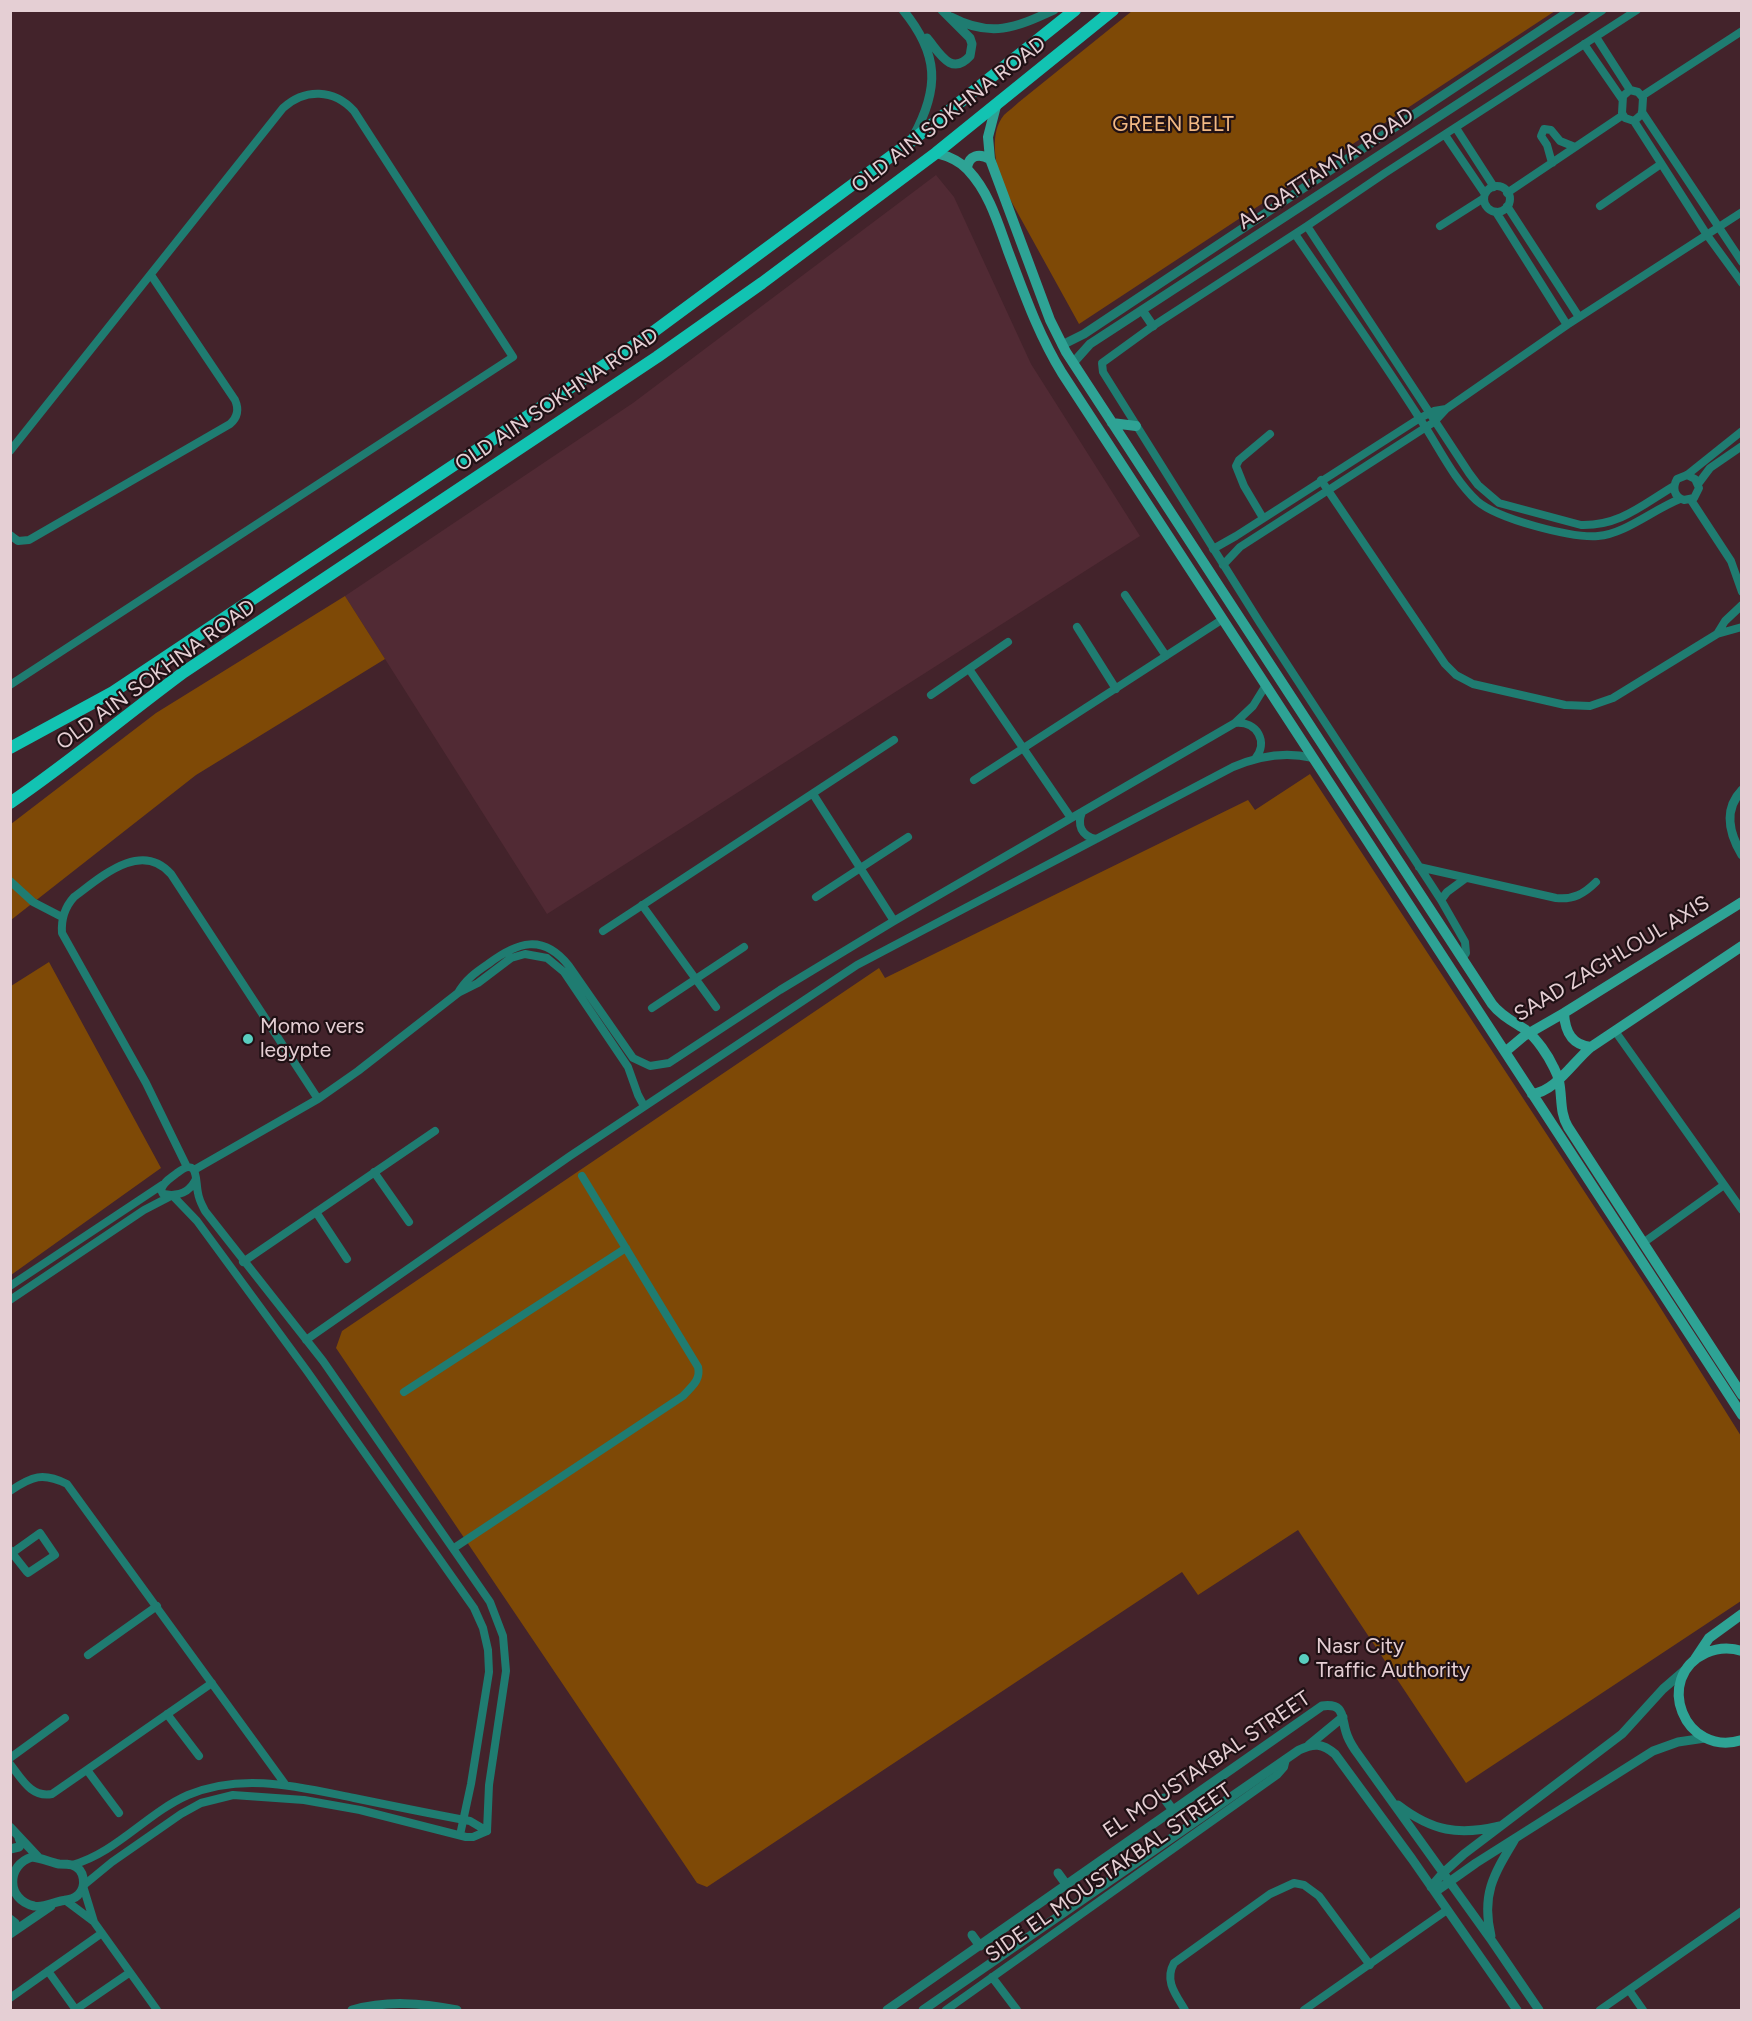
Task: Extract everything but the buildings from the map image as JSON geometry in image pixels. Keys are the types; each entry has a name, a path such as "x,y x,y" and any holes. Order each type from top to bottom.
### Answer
{"main road":[{"name":"OLD AIN SOKHNA ROAD","path":"10,748 123,685 645,338 909,143 1075,10"},
{"name":"OLD AIN SOKHNA ROAD","path":"10,804 59,770 184,672 666,351 771,276 936,153 1113,10"},
{"path":"996,106 989,126 990,159 1050,320 1062,345 1496,1009 1529,1033 1554,1066 1559,1079 1565,1122 1741,1392"},
{"path":"936,153 958,161 967,168 987,196 1036,324 1052,357 1742,1415"},
{"path":"967,168 970,159 974,156 979,155 990,159"},
{"path":"1112,423 1136,426"},
{"name":"SAAD ZAGHLOUL AXIS","path":"1505,1052 1529,1033 1740,901"},
{"path":"1532,1094 1545,1091 1591,1047 1742,946"},
{"path":"1564,1013 1569,1036 1583,1046 1591,1047"},
{"path":"1741,1740 1722,1743 1705,1738 1687,1723 1678,1701 1679,1690 1690,1664 1709,1638 1742,1614"},
{"path":"1690,1664 1713,1650 1725,1648 1742,1651"}],"street":[{"path":"903,10 945,60 955,64 966,60 972,50 970,38 942,10"},
{"path":"942,10 964,24 991,30 1018,26 1054,10"},
{"name":"AL QATTAMYA ROAD","path":"1073,363 1090,344 1602,10"},
{"path":"1462,959 1466,953 1465,942 1441,900 1223,565 1101,367 1105,359 1153,326 1637,10"},
{"name":"AL QATTAMYA ROAD","path":"1062,345 1079,337 1570,11"},
{"path":"909,143 924,113 933,80 929,51 916,26"},
{"path":"1642,96 1742,31"},
{"path":"1596,37 1630,90 1642,96 1642,112 1639,119 1634,121 1628,120 1623,115 1622,99 1630,90"},
{"path":"1584,44 1622,99"},
{"path":"10,452 283,108 301,96 316,93 330,95 343,101 354,111 513,357 10,685"},
{"path":"1427,105 1436,119"},
{"path":"1642,112 1742,262"},
{"path":"1507,193 1623,115"},
{"path":"1634,121 1707,235 1742,283"},
{"path":"1456,128 1494,187 1503,189 1507,193 1509,201 1507,206 1496,212"},
{"path":"1552,163 1547,145 1541,136 1544,129 1551,130 1560,141 1575,147"},
{"path":"1445,135 1485,196 1487,208 1496,212 1568,325"},
{"path":"1600,206 1661,164"},
{"path":"1440,226 1485,196 1494,187"},
{"path":"1507,206 1579,317"},
{"path":"1223,565 1240,547 1434,422 1446,409 1579,317 1742,212"},
{"path":"1307,226 1434,422 1478,485 1499,503 1581,525 1612,522 1674,486 1680,477 1687,476 1695,479 1698,484 1698,492 1691,500"},
{"path":"1295,234 1446,460 1476,500 1502,515 1584,536 1607,534 1680,499 1691,500 1715,533 1731,561 1742,592"},
{"path":"10,535 18,541 26,541 230,424 235,418 238,407 235,400 151,275"},
{"path":"1142,310 1153,326"},
{"path":"1213,549 1236,537 1420,418 1446,409"},
{"path":"1687,476 1742,430"},
{"path":"1263,518 1244,486 1236,466 1239,460 1270,434"},
{"path":"1698,484 1710,468 1742,446"},
{"path":"1321,480 1445,664 1461,679 1473,684 1573,706 1598,704 1613,698 1717,634 1742,627"},
{"path":"1674,486 1674,492 1680,499"},
{"path":"1538,526 1541,514"},
{"path":"1731,561 1742,569"},
{"path":"1125,596 1166,656"},
{"path":"1717,634 1725,621 1742,605"},
{"path":"974,780 1223,619"},
{"path":"1077,627 1116,689"},
{"path":"932,695 1008,642"},
{"path":"969,669 1071,818"},
{"path":"458,993 472,976 510,948 524,945 546,947 564,960 629,1053 644,1064 657,1066 669,1063 780,990 894,921 1235,723 1253,706 1266,685"},
{"path":"1235,723 1245,723 1258,731 1261,746 1255,759"},
{"path":"603,931 894,740"},
{"path":"306,1340 644,1106 857,965 1233,767 1255,759 1284,754 1312,758"},
{"path":"1742,790 1736,796 1729,813 1731,833 1742,855"},
{"path":"813,794 894,921"},
{"path":"1082,812 1079,821 1081,830 1087,837 1096,839"},
{"path":"816,897 908,837"},
{"path":"318,1099 171,874 160,864 140,859 126,862 68,903 62,917 62,933 65,940 146,1083 192,1172 205,1211 306,1340 316,1367 474,1608 483,1628 488,1650 489,1672 471,1784 460,1835"},
{"path":"1419,867 1556,898 1568,899 1588,890 1596,882"},
{"path":"1441,900 1447,892 1466,878"},
{"path":"10,881 33,902 62,917"},
{"path":"642,905 716,1007"},
{"path":"652,1008 744,948"},
{"path":"10,1286 162,1185 192,1172 318,1099 358,1071 458,993 478,983 511,958 525,954 547,957 564,972 631,1074 644,1106"},
{"path":"1615,1031 1742,1210"},
{"path":"631,1074 644,1064"},
{"path":"243,1262 435,1131"},
{"path":"10,1300 144,1210 190,1188 192,1172"},
{"path":"374,1172 409,1222"},
{"path":"454,1548 683,1396 700,1375 698,1366 582,1176"},
{"path":"162,1185 162,1192 172,1196 197,1221 285,1342 316,1367 454,1548 490,1602 500,1627 506,1671 489,1785 487,1831"},
{"path":"1643,1243 1724,1185"},
{"path":"316,1212 347,1259"},
{"path":"404,1392 626,1248"},
{"path":"285,1342 289,1331 297,1330"},
{"path":"10,1491 27,1480 40,1476 54,1478 67,1484 285,1784"},
{"path":"40,1533 55,1554 28,1573 11,1551 40,1533"},
{"path":"88,1655 156,1606"},
{"path":"1433,1890 1443,1873 1464,1854 1622,1734 1663,1689 1690,1664"},
{"path":"10,1764 29,1788 36,1793 44,1795 55,1792 212,1683"},
{"name":"EL MOUSTAKBAL STREET","path":"887,2010 1322,1706 1334,1705 1342,1712 1347,1736 1389,1799 1539,2010"},
{"path":"167,1714 198,1756"},
{"path":"1309,1745 1343,1717"},
{"path":"10,1758 66,1718"},
{"path":"1433,1890 1653,1751 1678,1742 1705,1738"},
{"name":"EL MOUSTAKBAL STREET","path":"923,2010 1286,1759 1309,1745 1319,1744 1335,1754 1517,2010"},
{"name":"SIDE EL MOUSTAKBAL STREET","path":"946,2010 1277,1775 1284,1767 1286,1759"},
{"path":"87,1770 119,1813"},
{"path":"14,1870 21,1861 32,1857 72,1864 93,1857 168,1805 190,1794 236,1783 285,1784 464,1820 477,1824 487,1831"},
{"path":"13,1887 21,1899 33,1906 63,1901 78,1895 83,1886 102,1869 190,1808 233,1795 304,1800 360,1810 473,1837 487,1831"},
{"path":"1164,1798 1172,1809"},
{"path":"1389,1799 1418,1819 1443,1829 1470,1832 1505,1825"},
{"path":"10,1827 39,1858"},
{"path":"1492,1941 1487,1910 1489,1894 1495,1873 1516,1837"},
{"path":"10,1902 14,1870 10,1851 19,1847 21,1843 19,1838"},
{"path":"93,1857 93,1866 102,1869"},
{"path":"72,1864 83,1875 83,1886 94,1922 157,2010"},
{"path":"1058,1873 1066,1884"},
{"path":"1185,2010 1170,1982 1174,1963 1270,1894 1294,1883 1312,1890 1319,1896 1370,1965"},
{"path":"63,1901 94,1922"},
{"path":"11,1933 63,1901"},
{"path":"1304,2010 1447,1910"},
{"path":"1030,1911 1042,1927"},
{"path":"1600,2010 1742,1911"},
{"path":"10,1919 15,1923 11,1933"},
{"path":"10,1998 102,1933"},
{"path":"972,1935 980,1946"},
{"path":"48,1971 76,2010 129,1972"},
{"path":"992,1977 1017,2010"},
{"path":"1629,1990 1643,2010"},
{"path":"352,2010 386,2003 403,2003 457,2010"}],"shaded area":[{"path":"936,175 954,197 1031,364 1140,536 547,914 345,596 633,403"}],"green space":[{"name":"GREEN BELT","path":"1132,11 1555,11 1079,324 1000,181 995,147 996,130 1006,113"},
{"path":"345,596 385,659 196,775 11,920 11,824 156,713"},
{"path":"1310,774 1653,1296 1741,1436 1741,1601 1466,1783 1298,1530 1198,1595 1182,1572 707,1887 697,1883 336,1348 342,1331 879,968 885,978 1248,800 1255,810"},
{"path":"49,962 161,1168 11,1275 11,986"}],"place":[{"name":"Momo vers legypte","path":"248,1039"},
{"name":"Nasr City Traffic Authority","path":"1304,1659"}]}
